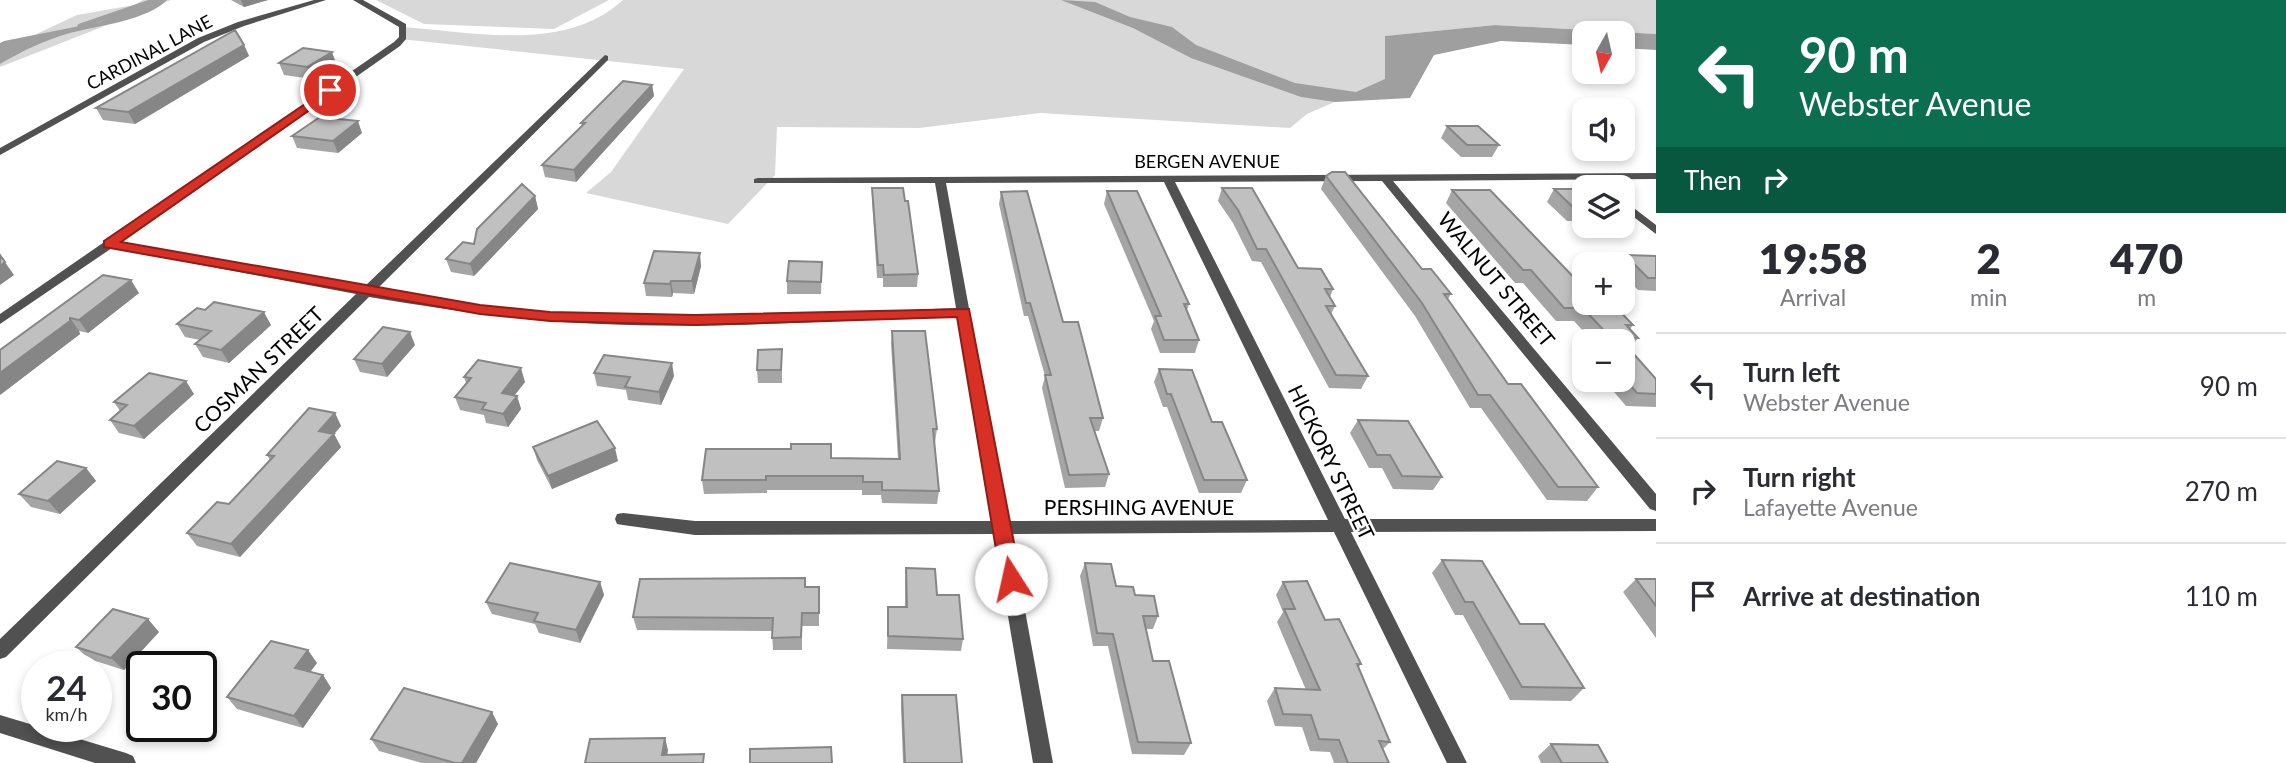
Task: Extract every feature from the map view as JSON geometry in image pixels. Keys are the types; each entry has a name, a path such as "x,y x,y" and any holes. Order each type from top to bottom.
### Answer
{"street":[{"name":"CARDINAL LANE","path":"0,152 201,40 241,24 321,0"},
{"path":"0,320 397,44 403,37 403,26 357,0"},
{"name":"COSMAN STREET","path":"0,651 605,58"},
{"name":"BERGEN AVENUE","path":"1635,176 1656,176"},
{"name":"BERGEN AVENUE","path":"758,181 1572,177"},
{"name":"WALNUT STREET","path":"1385,178 1656,505"},
{"name":"HICKORY STREET","path":"1168,179 1458,763"},
{"path":"940,180 1043,763"},
{"path":"1635,213 1656,231"},
{"path":"109,244 480,309 624,320 964,312"},
{"name":"PERSHING AVENUE","path":"624,519 695,528 1656,525"},
{"path":"0,724 126,763"}],"shaded area":[{"path":"143,0 171,0 0,67 0,51 77,15 134,5"},
{"path":"150,0 167,0 148,13 52,39 0,64 0,43 4,41 100,22"},
{"path":"376,0 609,0 554,29 424,24"},
{"path":"623,0 1656,0 1656,34 1635,33 1635,21 1572,21 1572,29 1495,25 1386,36 1385,80 1307,114 1290,128 1040,113 919,128 777,127 775,175 728,224 586,193 611,172 684,69 400,39 402,27 518,35 547,33 600,17"},
{"path":"1061,0 1095,2 1130,17 1172,27 1196,45 1295,83 1356,92 1385,79 1385,36 1495,25 1572,29 1572,44 1501,41 1434,55 1410,98 1335,102 1301,97 1191,58 1133,28"},
{"path":"1635,33 1656,34 1656,50 1635,49"}],"building":[{"path":"235,30 244,45 128,112 96,108"},
{"path":"303,48 332,52 307,67 279,63"},
{"path":"623,81 652,85 574,170 542,165 585,123 581,123"},
{"path":"320,117 358,121 333,141 292,136"},
{"path":"1447,126 1478,126 1499,145 1467,145"},
{"path":"1332,172 1345,172 1422,269 1431,269 1451,294 1444,294 1508,384 1521,384 1598,487 1558,487 1490,395 1478,395 1422,303 1326,176"},
{"path":"522,184 535,196 470,264 446,259 463,242 474,244 477,229"},
{"path":"872,188 903,188 905,201 908,201 918,274 884,275 883,265 878,265"},
{"path":"1222,188 1252,188 1298,268 1321,269 1333,289 1325,289 1335,306 1326,306 1368,376 1336,375 1266,249 1257,249 1238,210"},
{"path":"1554,189 1572,189 1572,206"},
{"path":"1452,190 1490,190 1572,275 1572,308 1564,308 1531,270 1523,270"},
{"path":"1027,191 1063,322 1078,322 1103,418 1090,418 1109,474 1069,475 1045,375 1051,375 1030,303 1026,303 1001,192"},
{"path":"1107,191 1137,191 1189,304 1184,304 1199,340 1164,340 1155,316 1161,316"},
{"path":"654,251 700,253 692,281 644,283"},
{"path":"1635,255 1656,256 1656,278 1648,278 1635,265"},
{"path":"789,261 822,262 821,282 787,281"},
{"path":"103,275 131,280 79,320 70,318 70,321 0,373 0,350"},
{"path":"214,302 264,312 221,350 195,344 211,331 177,324 197,308 205,310"},
{"path":"1590,315 1623,315 1633,325 1626,325 1630,329 1603,329"},
{"path":"383,327 410,332 382,364 354,359"},
{"path":"892,331 925,331 937,429 933,429 939,491 882,490 882,482 863,482 863,476 766,476 766,480 702,480 706,449 791,449 791,444 831,444 831,458 900,459"},
{"path":"782,349 781,370 757,370 758,350"},
{"path":"604,355 672,363 659,392 625,387 630,377 594,373"},
{"path":"1635,355 1656,379 1656,394 1637,393"},
{"path":"478,360 521,368 502,393 517,396 503,414 482,409 486,403 455,397 471,378 464,377"},
{"path":"1159,369 1192,370 1212,422 1222,422 1247,480 1204,480"},
{"path":"149,373 186,381 134,426 110,420 127,405 114,402"},
{"path":"309,408 335,413 319,431 334,434 231,544 187,533 217,502 229,504 274,456 267,455"},
{"path":"1358,420 1408,421 1442,477 1402,476 1390,455 1377,455"},
{"path":"597,421 615,448 548,476 533,447"},
{"path":"57,461 86,468 48,501 19,494"},
{"path":"1442,560 1482,561 1520,624 1544,624 1584,688 1522,687 1473,602 1465,602"},
{"path":"510,563 600,582 576,630 534,621 538,613 486,602"},
{"path":"1085,563 1111,564 1116,586 1133,587 1135,595 1154,596 1158,616 1143,616 1153,661 1169,661 1191,743 1138,742 1113,634 1097,633"},
{"path":"906,568 935,569 937,595 959,595 963,639 888,636 888,607 907,607"},
{"path":"805,578 805,587 819,587 819,613 802,613 801,637 772,638 773,618 633,617 640,579"},
{"path":"1636,579 1656,579 1656,606"},
{"path":"1307,581 1325,620 1339,619 1361,664 1357,664 1390,742 1379,741 1389,763 1348,763 1339,740 1319,739 1311,715 1283,714 1275,688 1320,690 1284,609 1295,609 1283,582"},
{"path":"113,609 148,619 112,657 112,651 89,651 76,647"},
{"path":"271,641 308,650 295,668 323,675 294,716 227,697"},
{"path":"404,688 492,712 462,763 371,739"},
{"path":"902,695 956,695 962,763 905,763"},
{"path":"665,738 662,755 704,754 703,763 585,763 590,739"},
{"path":"1551,744 1598,745 1608,763 1562,763"},
{"path":"831,747 832,763 750,763 750,749"}],"waterway":[{"path":"80,26 156,0"}],"route":[{"path":"330,90 109,244 480,309 550,317 695,320 964,312 1011,579"}]}
